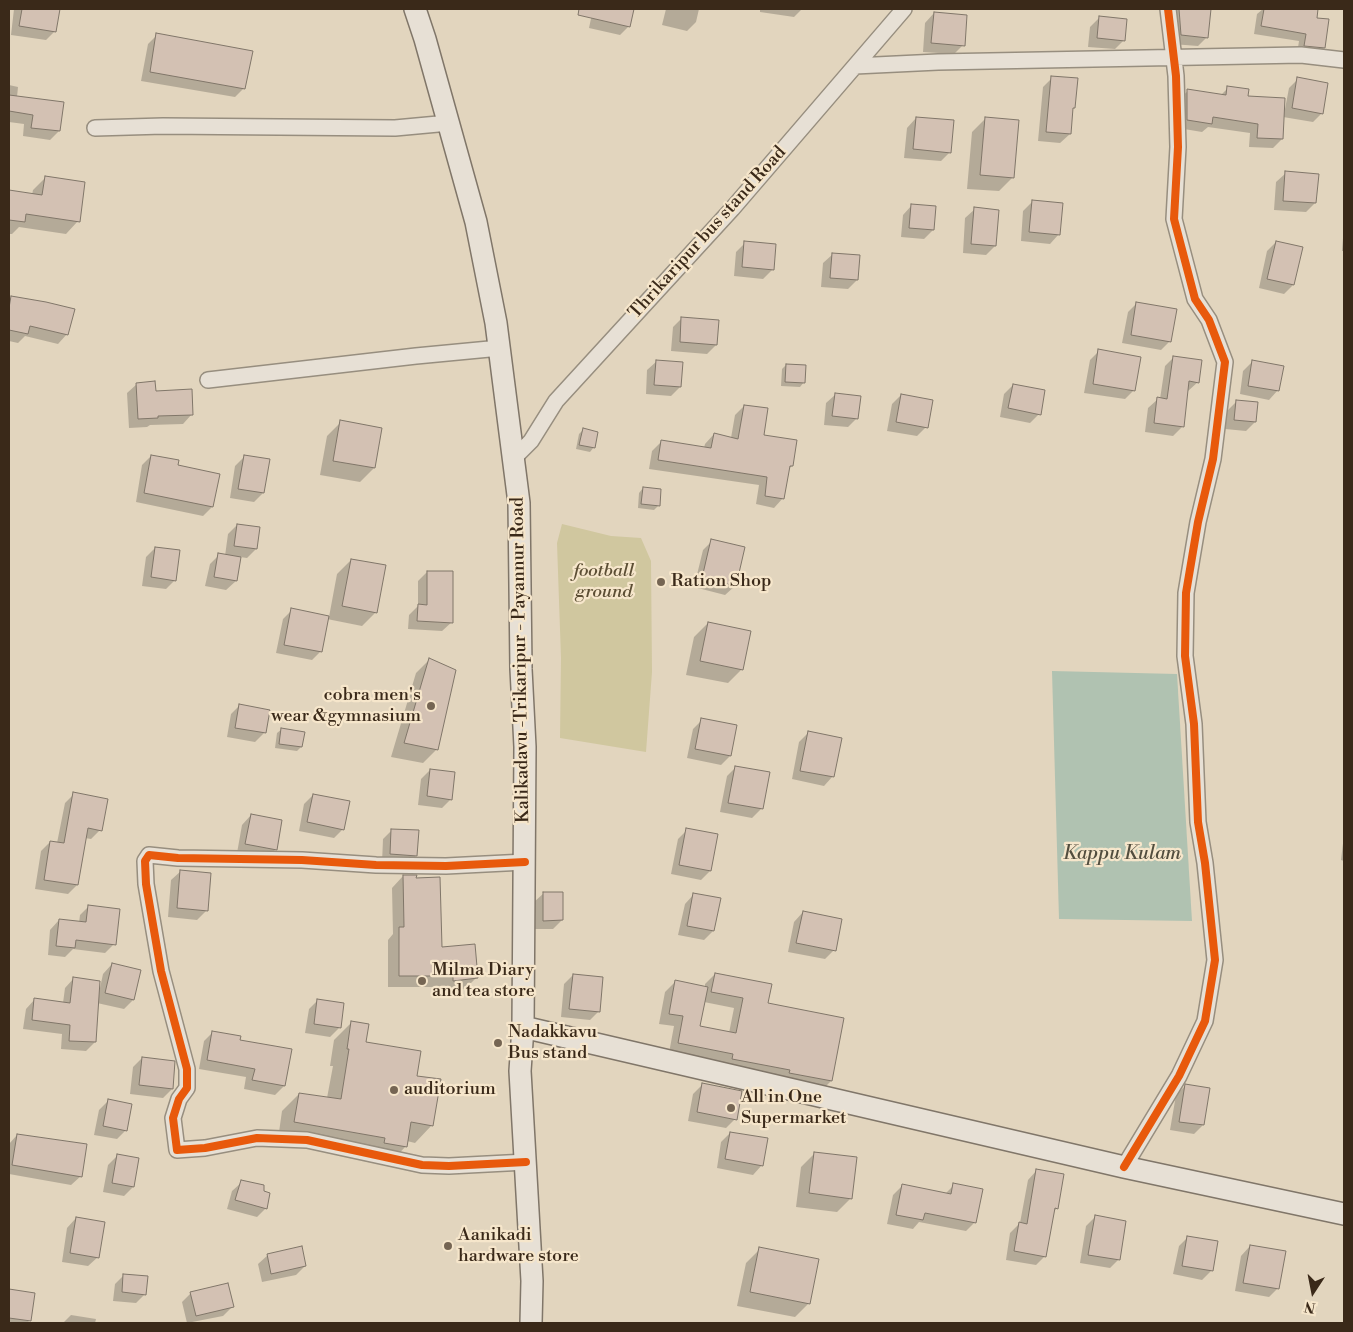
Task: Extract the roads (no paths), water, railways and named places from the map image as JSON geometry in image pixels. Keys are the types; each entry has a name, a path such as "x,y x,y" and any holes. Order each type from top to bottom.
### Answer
{"main road":[{"name":"Kalikadavu -Trikaripur - Payannur Road","path":"415,9 425,38 476,222 500,348 519,503 520,669 525,747 523,1027 520,1071 532,1281 531,1323"},
{"path":"523,1027 1124,1166 1344,1214"}],"street":[{"name":"Thrikaripur bus stand Road","path":"514,458 531,441 556,401 732,210 904,9"},
{"path":"1124,1166 1179,1076 1205,1021 1215,960 1205,864 1198,822 1194,724 1185,656 1186,593 1198,522 1213,459 1225,362 1209,320 1195,299 1174,219 1178,147 1176,76 1168,9"},
{"path":"855,66 938,62 1301,55 1344,60"},
{"path":"94,128 163,126 395,128 449,123"},
{"path":"208,380 500,348"},
{"path":"525,862 446,866 376,865 302,860 178,858 149,855 145,861 146,884 161,971 187,1069 187,1088 178,1099 173,1118 178,1150 205,1148 265,1138 307,1140 422,1164 449,1166 526,1162"}],"water":[{"name":"Kappu Kulam","path":"1052,671 1177,674 1192,921 1059,919"}],"place":[{"name":"Ration Shop","path":"661,582"},
{"name":"cobra men's wear &gymnasium","path":"431,706"},
{"name":"Milma Diary and tea store","path":"422,981"},
{"name":"Nadakkavu Bus stand","path":"498,1043"},
{"name":"auditorium","path":"394,1090"},
{"name":"All in One Supermarket","path":"731,1108"},
{"name":"Aanikadi hardware store","path":"448,1246"}],"park label":[{"name":"football ground","path":"604,582"}]}
